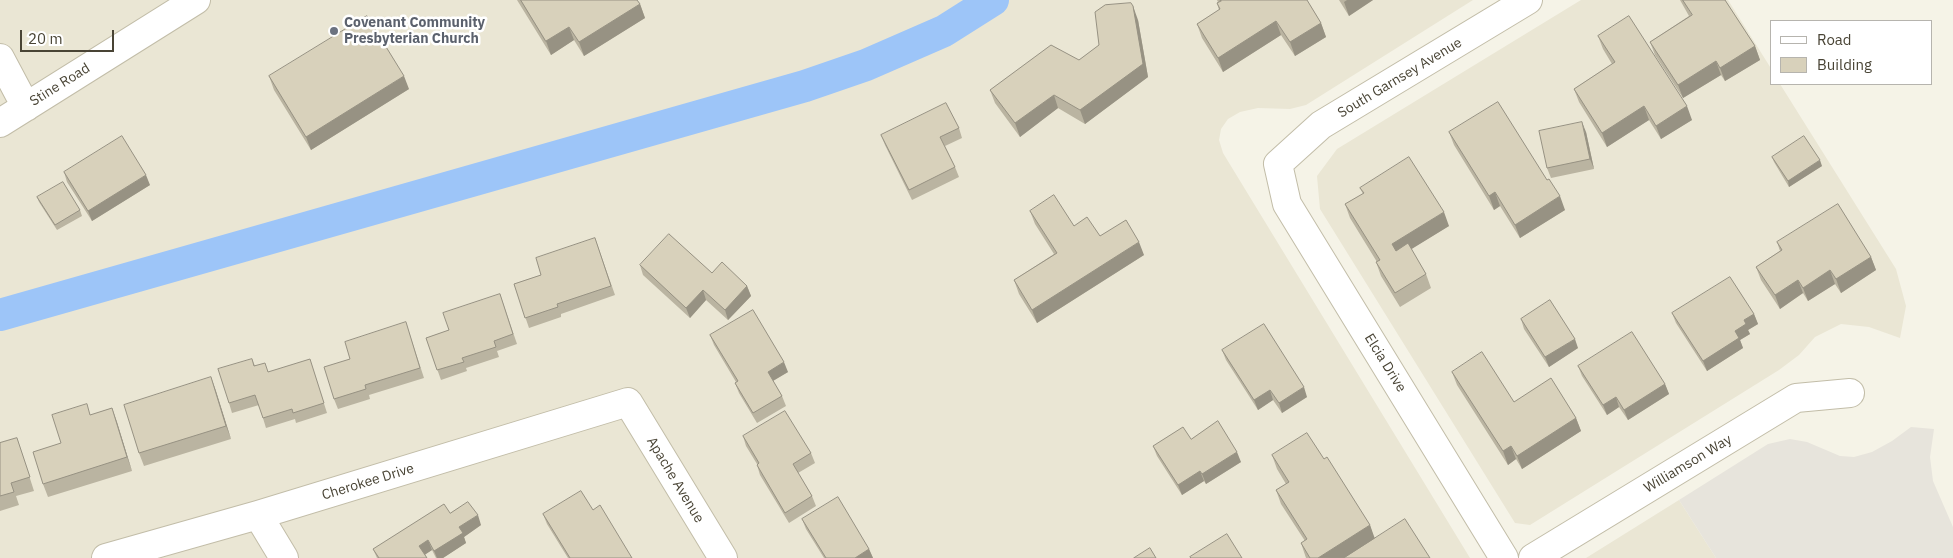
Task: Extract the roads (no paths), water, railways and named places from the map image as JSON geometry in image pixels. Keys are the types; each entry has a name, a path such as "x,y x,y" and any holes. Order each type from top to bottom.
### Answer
{"street":[{"name":"Stine Road","path":"0,123 196,0"},
{"name":"South Garnsey Avenue","path":"1278,164 1321,125 1528,0"},
{"path":"0,58 26,107"},
{"name":"Elcia Drive","path":"1278,164 1287,204 1504,558"},
{"name":"Williamson Way","path":"1533,558 1796,398 1850,393"},
{"name":"Cherokee Drive","path":"106,558 258,515 628,402"},
{"name":"Apache Avenue","path":"628,402 723,558"},
{"path":"258,515 284,558"}],"waterway":[{"path":"0,315 805,86 866,65 944,31 993,0"}],"place":[{"name":"Covenant Community Presbyterian Church","path":"334,31"}]}
